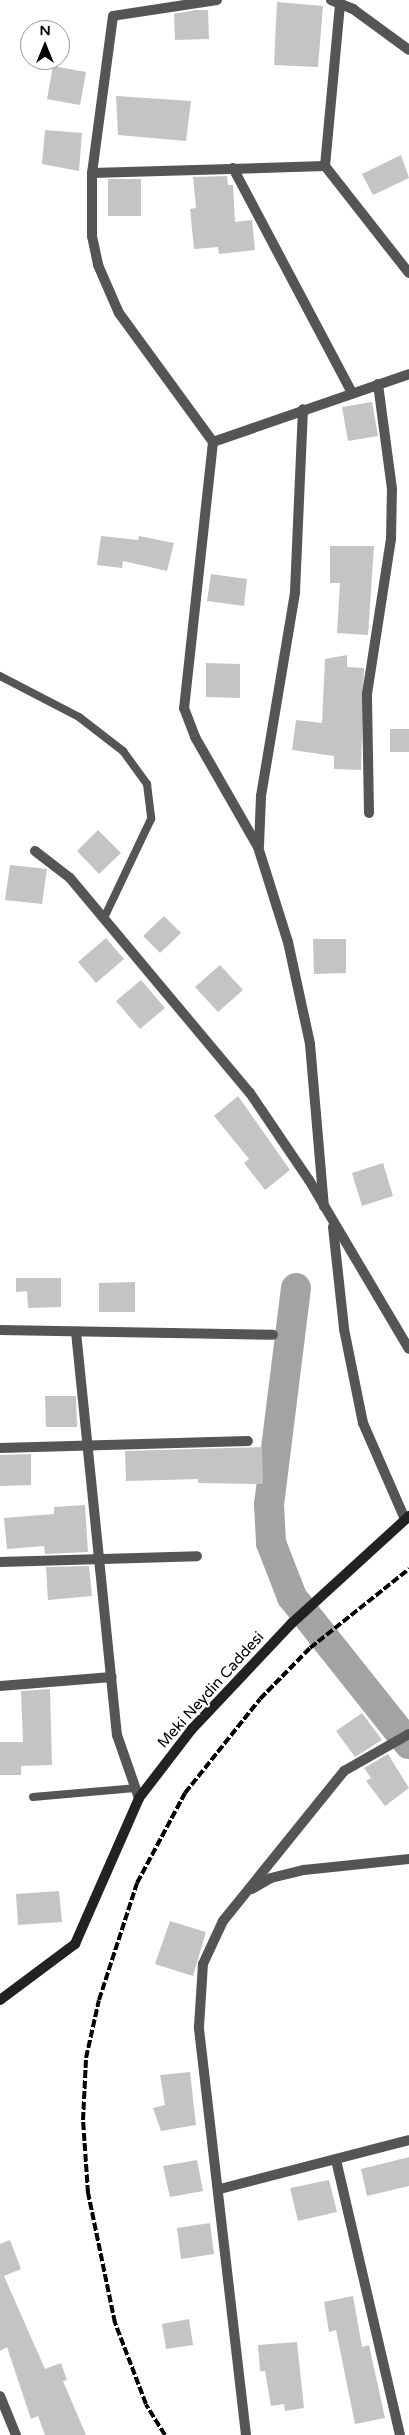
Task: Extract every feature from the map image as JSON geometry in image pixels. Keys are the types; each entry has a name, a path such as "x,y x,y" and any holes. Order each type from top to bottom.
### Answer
{"street":[{"path":"217,0 113,16 92,173 92,236 98,265 119,313 213,442 184,708 195,738 258,847 288,942 310,1044 324,1206"},
{"path":"409,50 336,2 325,166 409,272"},
{"path":"92,173 325,166"},
{"path":"233,168 352,393"},
{"path":"213,442 303,409 409,374"},
{"path":"370,813 367,694 390,539 392,488 378,384"},
{"path":"258,847 261,796 295,592 303,409"},
{"path":"35,851 70,878 250,1094 324,1206 409,1349"},
{"path":"332,1221 344,1329 363,1423 407,1517"},
{"path":"0,1330 273,1335"},
{"path":"76,1332 117,1735 137,1793"},
{"path":"0,1448 248,1441"},
{"name":"Meki Neydin Caddesi","path":"0,2000 75,1944 137,1793 192,1729 292,1624 407,1517"},
{"path":"0,1562 100,1557 197,1556"},
{"path":"0,1686 112,1677"},
{"path":"246,2435 220,2189 199,2027 203,1964 223,1921 344,1771 396,1744 409,1734"},
{"path":"244,1894 271,1878 304,1870 409,1859"},
{"path":"220,2189 409,2140"},
{"path":"336,2160 400,2435"},
{"path":"0,2396 16,2435"}],"lane":[{"path":"0,676 79,717 123,751 147,784 151,819 104,918"},
{"path":"34,1798 137,1793"}],"building":[{"path":"277,2 323,6 318,67 274,65"},
{"path":"195,10 208,10 209,39 175,40 174,14"},
{"path":"70,69 86,72 80,105 47,99 52,70"},
{"path":"116,96 191,101 186,141 118,135"},
{"path":"45,130 82,133 79,171 42,164"},
{"path":"401,155 409,178 373,195 362,174"},
{"path":"227,176 228,185 233,185 235,222 252,220 255,250 219,254 218,247 194,249 190,209 196,208 193,177"},
{"path":"108,179 141,179 141,216 108,216"},
{"path":"372,402 378,436 348,441 342,407"},
{"path":"101,536 138,540 139,536 174,543 167,571 123,561 122,568 97,565"},
{"path":"330,546 374,546 368,635 337,633 340,583 330,583"},
{"path":"211,574 247,579 244,606 207,601"},
{"path":"347,655 347,667 364,668 361,770 334,769 334,756 292,750 296,720 322,723 325,659"},
{"path":"206,663 240,664 240,698 206,697"},
{"path":"390,729 409,729 409,752 390,752"},
{"path":"98,830 121,853 99,874 77,851"},
{"path":"10,865 47,869 42,904 5,900"},
{"path":"164,916 181,933 160,953 143,936"},
{"path":"106,938 124,959 96,983 78,962"},
{"path":"313,939 346,939 346,973 314,974"},
{"path":"220,965 243,990 218,1012 195,987"},
{"path":"141,980 165,1008 140,1029 116,1001"},
{"path":"238,1096 290,1170 265,1190 244,1163 249,1159 214,1116"},
{"path":"383,1163 393,1196 362,1206 352,1173"},
{"path":"16,1278 61,1278 61,1307 28,1308 27,1291 16,1292"},
{"path":"135,1282 135,1312 99,1312 99,1283"},
{"path":"45,1396 76,1396 77,1427 46,1427"},
{"path":"262,1447 263,1484 198,1483 198,1479 126,1481 125,1451"},
{"path":"31,1454 31,1485 0,1486 0,1455"},
{"path":"85,1505 88,1552 45,1554 44,1546 7,1549 4,1518 54,1514 54,1507"},
{"path":"89,1566 92,1596 48,1600 46,1567"},
{"path":"50,1689 52,1765 21,1766 21,1775 0,1775 0,1742 23,1742 21,1691"},
{"path":"362,1713 382,1740 355,1757 336,1731"},
{"path":"388,1754 409,1788 385,1806 366,1781 371,1778 364,1768"},
{"path":"59,1891 62,1922 18,1925 16,1894"},
{"path":"170,1921 206,1932 193,1976 155,1964"},
{"path":"190,2072 196,2125 161,2131 153,2108 165,2105 160,2075"},
{"path":"409,2157 409,2186 367,2196 361,2169"},
{"path":"197,2160 203,2191 170,2197 163,2166"},
{"path":"329,2180 337,2212 298,2221 290,2188"},
{"path":"210,2223 214,2254 181,2259 177,2228"},
{"path":"10,2240 21,2269 4,2276 45,2369 61,2363 67,2380 63,2381 86,2435 45,2435 38,2416 31,2419 7,2347 0,2351 0,2244"},
{"path":"353,2296 362,2347 369,2345 385,2418 355,2424 336,2330 329,2332 324,2302"},
{"path":"189,2319 193,2345 166,2349 162,2324"},
{"path":"297,2342 304,2408 285,2411 284,2404 271,2406 265,2371 260,2371 258,2345"}],"waterway":[{"path":"296,1288 269,1504 271,1543 292,1597 409,1744"}],"railway":[{"path":"165,2435 146,2404 115,2323 88,2193 83,2120 86,2058 99,2000 137,1883 185,1793 260,1699 310,1648 409,1569"}]}
